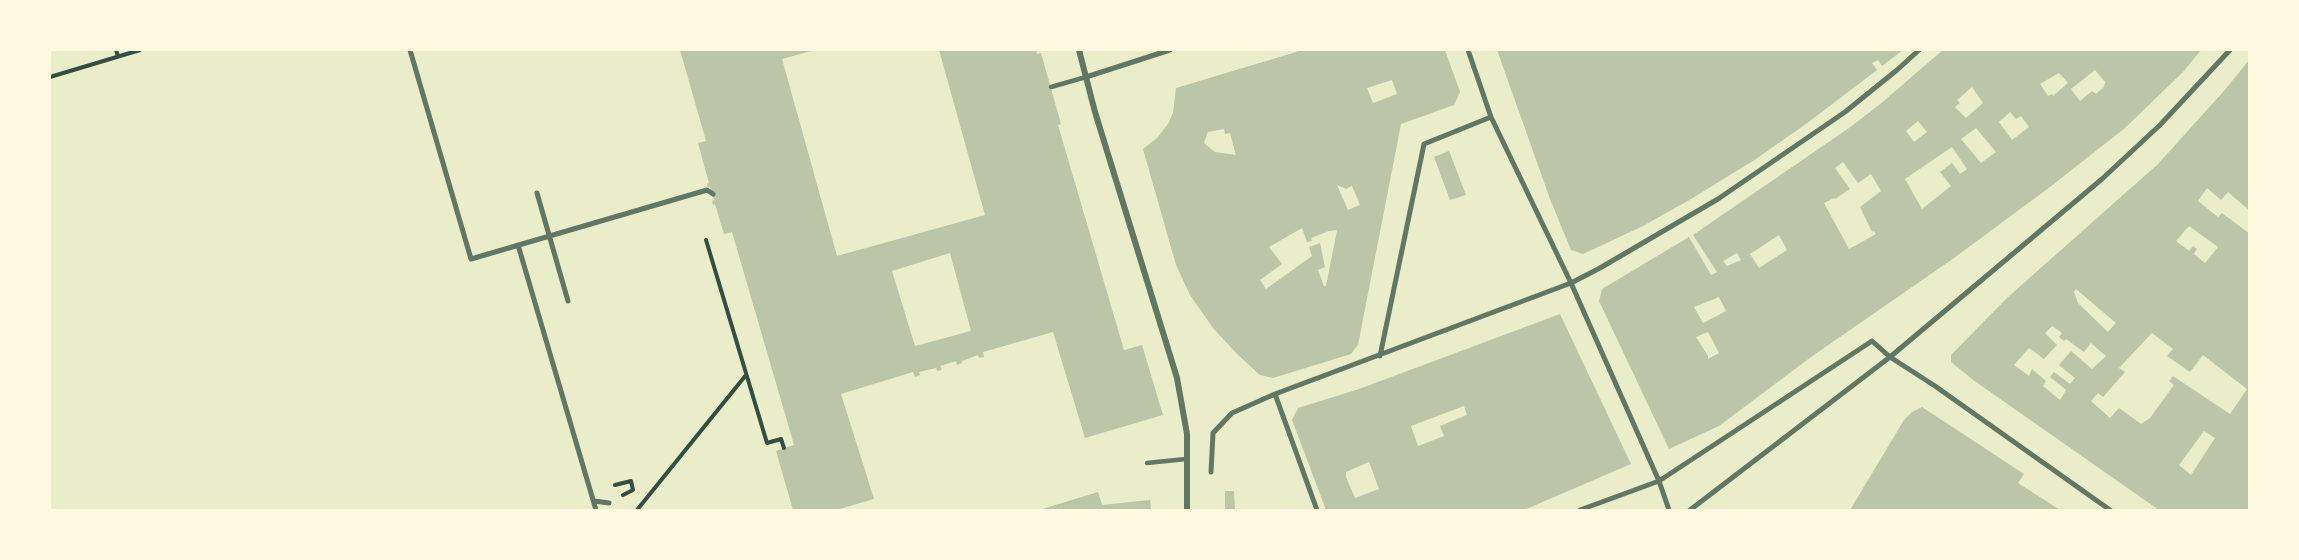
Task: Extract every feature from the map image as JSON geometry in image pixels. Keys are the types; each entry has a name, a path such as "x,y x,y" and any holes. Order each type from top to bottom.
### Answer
{"street":[{"path":"410,50 471,259 706,190 713,195"},
{"path":"1079,50 1177,378 1187,434 1187,510"},
{"path":"1086,77 1170,50"},
{"path":"1468,50 1491,117 1571,283 1659,481 1669,510"},
{"path":"1211,472 1213,433 1225,418 1275,394 1571,283 1600,268 1718,199 1845,112 1919,50"},
{"path":"1690,510 1890,357 2102,179 2160,124 2230,50"},
{"path":"1380,356 1424,144 1491,117"},
{"path":"537,193 568,302"},
{"path":"518,245 596,510"},
{"path":"1580,510 1659,481 1872,341 1890,357 2110,510"},
{"path":"1275,394 1317,510"},
{"path":"594,501 609,503"}],"lane":[{"path":"1051,87 1086,77"},
{"path":"1147,463 1186,459"}],"path":[{"path":"116,50 118,56"},
{"path":"50,77 140,50"},
{"path":"706,240 767,443 782,439 784,448"},
{"path":"637,510 746,374"},
{"path":"608,487 631,481"}],"building":[{"path":"680,50 815,50 782,59 837,256 985,215 939,50 1036,50 1037,54 1041,53 1061,124 1058,125 1124,350 1142,345 1163,415 1085,438 1053,332 983,352 984,357 979,358 978,355 957,365 956,361 940,366 942,370 937,371 936,368 919,372 920,375 915,377 913,372 841,394 874,499 836,510 793,510 776,451 794,445 732,232 724,234 715,204 713,205 714,200 710,187 708,188 709,183 698,143 706,141","holes":["950,253 971,331 915,346 892,271"]},
{"path":"1303,50 1445,50 1460,92 1454,105 1401,124 1358,345 1351,354 1273,378 1260,375 1213,328 1190,295 1176,265 1143,149 1157,138 1168,124 1173,113 1176,88","holes":["1392,80 1397,94 1373,103 1367,88","1224,129 1225,134 1230,133 1236,155 1215,152 1204,143 1208,132","1337,185 1346,189 1352,186 1360,205 1348,210","1302,228 1307,242 1312,241 1311,238 1337,230 1326,286 1318,270 1325,267 1320,243 1309,247 1312,256 1266,289 1260,280 1282,264 1269,247"]},
{"path":"1497,50 1903,50 1882,66 1878,60 1872,63 1877,70 1756,159 1643,226 1583,254 1571,250 1550,199"},
{"path":"1943,50 2201,50 2184,71 2125,128 2050,187 1954,258 1811,357 1719,426 1669,449 1599,301 1602,289 1689,237 1711,275 1717,272 1693,235 1879,105","holes":["2095,70 2105,82 2104,87 2096,94 2092,91 2080,101 2071,89","2059,73 2068,83 2053,96 2052,94 2048,96 2040,84","1972,87 1983,103 1966,118 1955,107 1960,103 1957,100","2010,112 2016,119 2021,116 2029,127 2012,140 1999,122","1918,121 1927,132 1914,142 1906,131","1976,128 1996,152 1981,163 1961,139","1952,147 1967,169 1960,174 1952,163 1940,172 1951,186 1922,209 1905,179","1843,162 1858,183 1871,174 1881,191 1860,207 1872,232 1876,234 1849,249 1824,203 1850,189 1835,168","1779,235 1787,250 1759,268 1750,254","1737,253 1741,260 1727,266 1723,261","1719,297 1726,311 1703,323 1694,307","1708,332 1719,353 1708,359 1696,337"]},
{"path":"2250,59 2250,211 2228,192 2221,200 2207,188 2198,201 2218,217 2222,213 2250,234 2250,510 2159,510 1976,382 1951,362 1951,355 2008,297 2158,164","holes":["2189,226 2218,247 2205,263 2194,254 2197,249 2193,246 2189,251 2176,241","2076,289 2116,323 2108,332 2078,303 2074,292","2052,326 2062,333 2059,337 2064,341 2066,339 2084,352 2091,343 2106,356 2092,369 2071,351 2059,365 2075,378 2070,384 2054,372 2050,377 2066,390 2060,400 2043,386 2046,381 2032,369 2029,376 2014,365 2029,348 2044,359 2057,345 2045,333","2152,333 2173,349 2167,356 2190,372 2203,355 2247,389 2230,414 2173,376 2169,381 2174,385 2150,418 2141,424 2119,408 2110,418 2091,401 2098,393 2103,397 2125,372 2119,368","2204,431 2215,438 2191,475 2179,465"]},
{"path":"1449,151 1466,195 1450,200 1434,157"},
{"path":"1560,314 1631,464 1524,510 1326,510 1292,420 1298,408 1359,389","holes":["1464,406 1467,415 1440,426 1444,436 1418,446 1411,426","1369,462 1379,489 1355,498 1346,472"]},
{"path":"1922,407 2024,474 2018,483 2060,510 1850,510 1904,420 1912,412"},
{"path":"1225,491 1234,491 1235,510 1225,510"},
{"path":"1098,492 1102,505 1150,500 1151,510 1039,510"}]}
